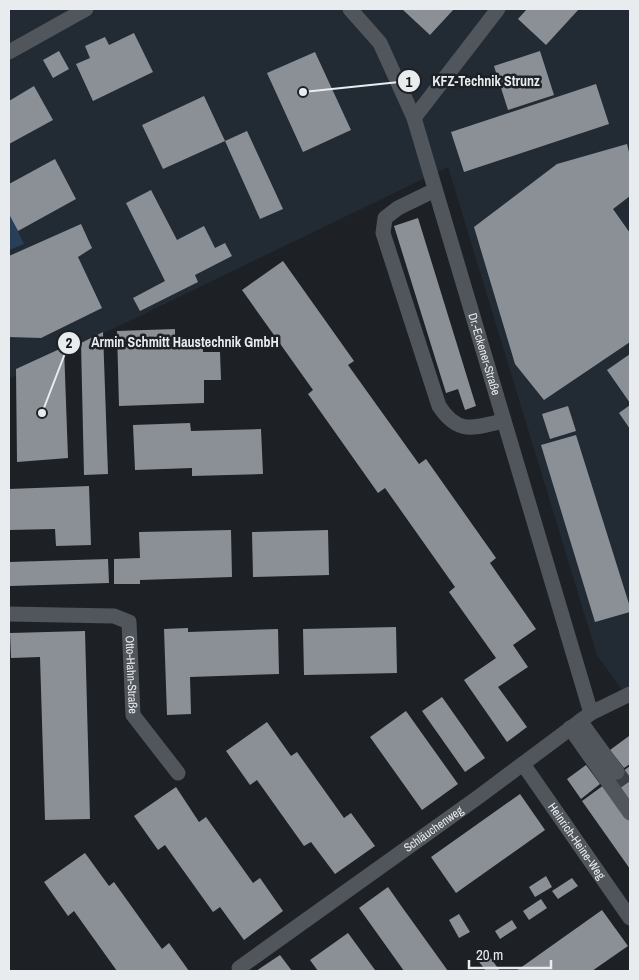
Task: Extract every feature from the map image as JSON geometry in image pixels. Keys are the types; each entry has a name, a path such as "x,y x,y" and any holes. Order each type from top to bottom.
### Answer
{"street":[{"path":"9,52 86,9"},
{"name":"Dr.-Eckener-Straße","path":"350,9 380,42 414,118 503,421 580,721"},
{"path":"414,118 498,9"},
{"path":"435,190 398,208 385,218 382,232 439,406 448,420 461,427 482,426 503,421"},
{"name":"Otto-Hahn-Straße","path":"9,614 114,616 130,622 133,715 178,773"},
{"name":"Schläuchenweg","path":"239,968 580,721 630,695"},
{"path":"580,721 617,772"},
{"path":"580,721 630,813"},
{"name":"Heinrich-Heine-Weg","path":"523,764 630,918"}],"shaded area":[{"path":"9,9 630,9 630,701 597,655 448,167 9,379"},
{"path":"9,214 24,244 9,250"}],"building":[{"path":"402,9 454,9 430,35"},
{"path":"527,9 579,9 546,45 518,19"},
{"path":"134,33 153,72 93,101 76,64 90,58 85,46 105,37 109,45"},
{"path":"59,51 69,69 53,78 43,60"},
{"path":"540,51 554,95 508,110 494,66"},
{"path":"315,52 351,130 303,152 267,73"},
{"path":"596,84 609,124 464,172 451,132"},
{"path":"34,86 53,120 9,144 9,101"},
{"path":"204,96 225,141 163,169 142,125"},
{"path":"247,131 283,209 260,219 225,141"},
{"path":"627,144 630,156 630,196 613,209 630,233 630,342 544,400 515,364 474,227 557,164"},
{"path":"55,159 76,199 18,231 9,214 9,184"},
{"path":"151,190 177,240 204,226 215,248 225,243 232,256 195,275 198,282 140,311 133,298 165,281 126,203"},
{"path":"418,218 476,406 465,410 458,389 446,393 394,226"},
{"path":"81,224 92,248 78,257 102,308 41,338 9,337 9,256"},
{"path":"283,261 354,361 348,365 419,464 426,459 496,558 490,563 536,629 513,645 528,667 498,687 527,727 507,742 464,680 496,658 449,592 455,587 385,488 378,493 308,394 313,390 242,290"},
{"path":"175,329 175,340 203,339 203,352 220,352 221,380 204,380 204,403 119,406 117,331"},
{"path":"103,332 108,474 84,475 81,343"},
{"path":"64,347 68,458 17,462 16,369"},
{"path":"630,354 630,403 607,370"},
{"path":"630,405 630,429 619,413"},
{"path":"568,406 576,431 550,439 542,414"},
{"path":"190,423 191,431 261,429 263,474 192,476 192,468 135,470 133,425"},
{"path":"576,435 630,607 630,612 595,622 541,445"},
{"path":"89,486 91,545 56,546 55,529 9,530 9,489"},
{"path":"231,530 232,577 140,580 140,584 114,584 114,559 140,558 139,532"},
{"path":"328,530 329,575 253,577 252,532"},
{"path":"108,559 109,583 10,586 9,562"},
{"path":"396,627 397,673 304,675 303,629"},
{"path":"188,628 188,632 278,629 279,674 190,677 191,714 167,715 164,629"},
{"path":"85,631 90,819 45,820 40,657 11,658 10,633"},
{"path":"442,697 485,758 465,772 422,711"},
{"path":"406,711 458,784 422,810 370,737"},
{"path":"267,722 291,756 297,752 344,818 351,813 375,846 335,874 311,842 304,846 257,780 250,785 226,751"},
{"path":"629,736 630,764 624,768 610,750"},
{"path":"586,765 600,784 581,799 567,779"},
{"path":"630,766 630,869 582,801"},
{"path":"176,787 199,822 206,817 253,883 260,878 283,911 244,940 220,907 213,912 165,845 158,850 134,816"},
{"path":"520,794 545,830 456,893 431,857"},
{"path":"85,853 109,886 114,882 162,949 169,943 189,971 117,971 74,911 68,916 44,882"},
{"path":"546,876 552,887 535,897 529,887"},
{"path":"572,878 578,886 558,899 552,891"},
{"path":"388,887 448,971 404,971 359,908"},
{"path":"541,899 547,908 529,920 523,911"},
{"path":"602,910 628,946 592,971 516,971"},
{"path":"459,914 470,932 459,938 449,920"},
{"path":"512,920 517,928 500,939 495,931"},
{"path":"348,933 375,970 318,971 310,960"},
{"path":"487,953 500,971 486,971 477,959"},
{"path":"280,955 292,971 256,971"}],"tunnel":[{"path":"617,772 630,790"}],"place":[{"name":"KFZ-Technik Strunz","path":"303,92"},
{"name":"Armin Schmitt Haustechnik GmbH","path":"42,413"}]}
